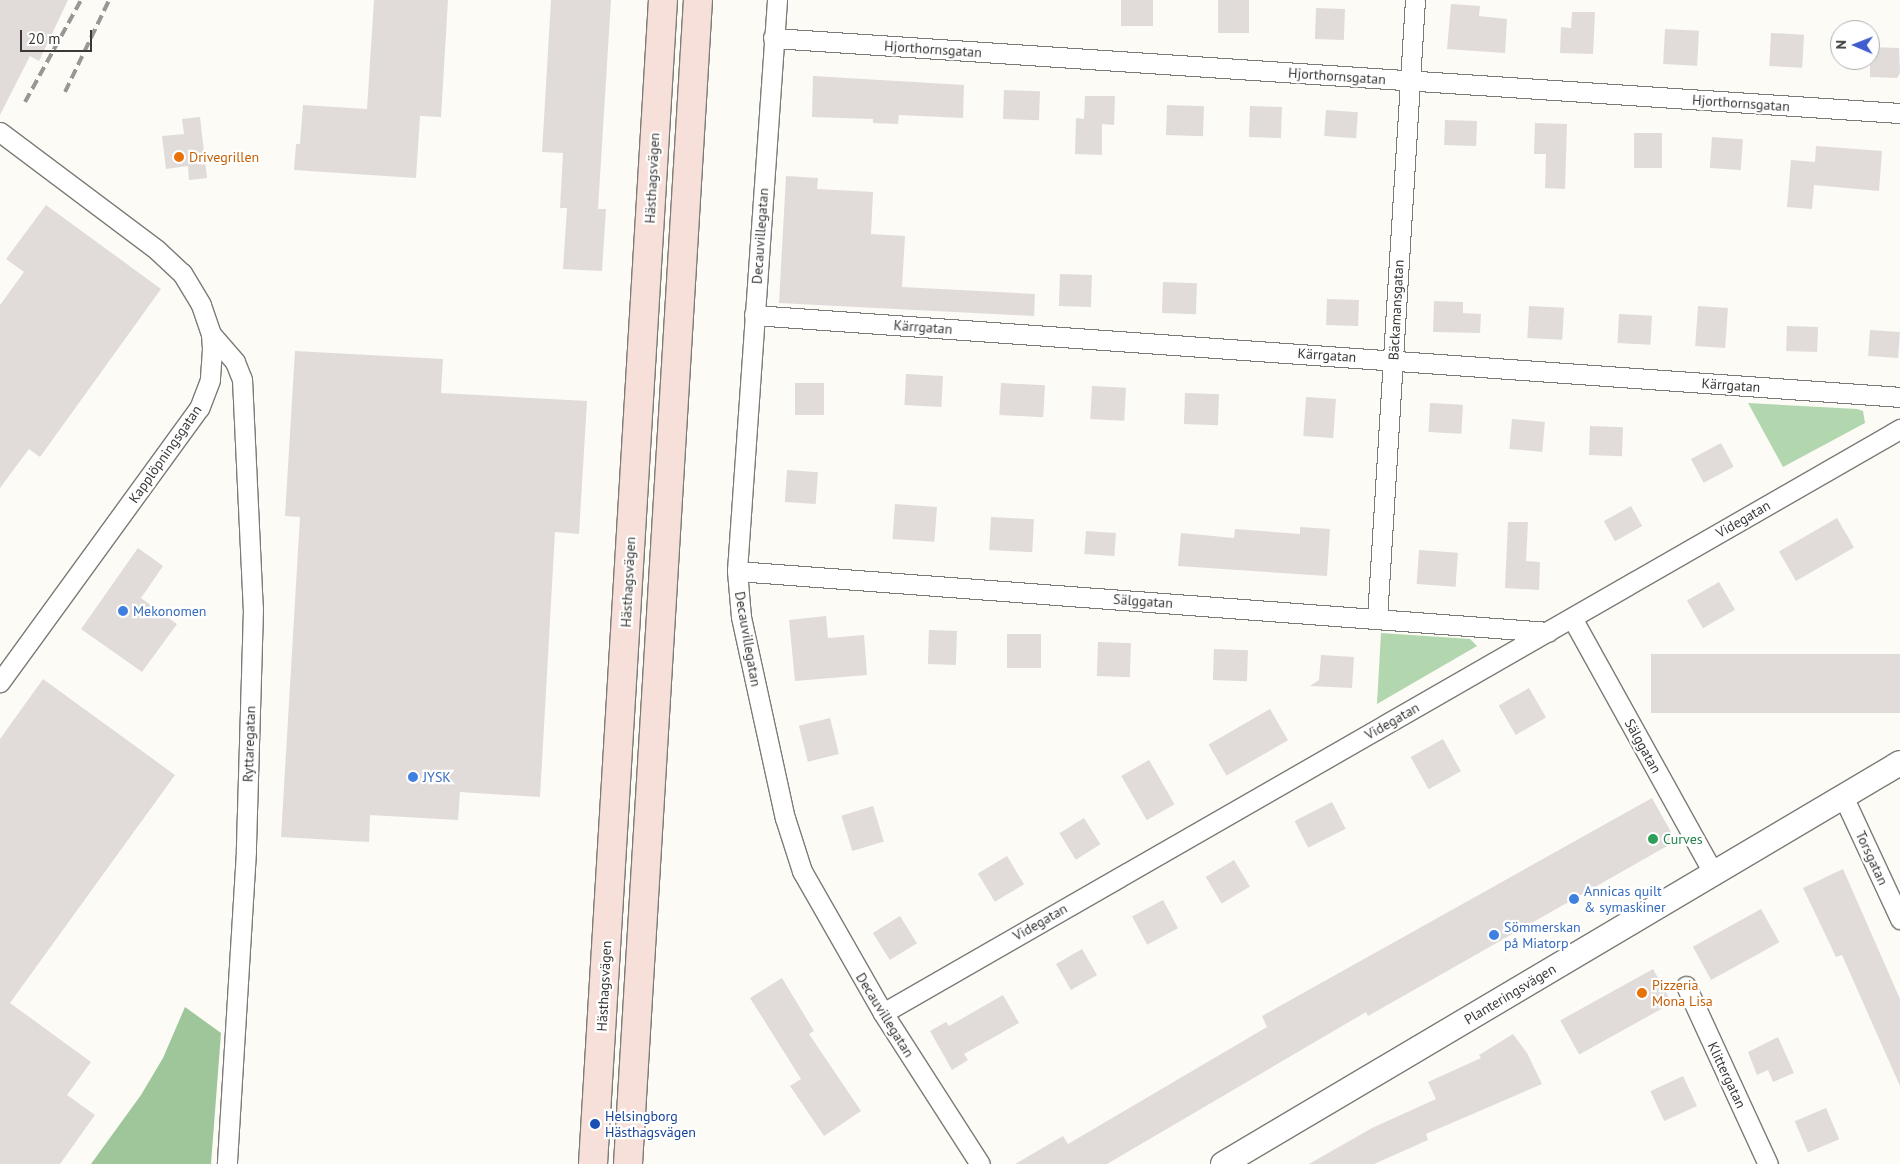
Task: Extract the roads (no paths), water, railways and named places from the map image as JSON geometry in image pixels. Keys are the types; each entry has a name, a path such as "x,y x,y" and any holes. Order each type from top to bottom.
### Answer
{"main road":[{"name":"Hästhagsvägen","path":"593,1164 663,0"},
{"path":"628,1164 698,0"}],"street":[{"name":"Decauvillegatan","path":"777,0 738,571 741,617 785,818 802,871 882,1013 980,1164"},
{"name":"Bäckamansgatan","path":"1377,619 1415,0"},
{"name":"Hjorthornsgatan","path":"774,38 1900,113"},
{"name":"Kapplöpningsgatan","path":"0,132 158,250 182,273 198,298 211,334 210,380 199,408 0,682"},
{"name":"Kärrgatan","path":"754,315 1900,397"},
{"name":"Ryttaregatan","path":"211,334 235,362 242,379 254,609 246,851 227,1164"},
{"name":"Videgatan","path":"882,1013 1900,429"},
{"name":"Sälggatan","path":"738,571 1548,632"},
{"name":"Sälggatan","path":"1572,618 1714,874"},
{"name":"Planteringsvägen","path":"1223,1164 1900,763"},
{"name":"Torsgatan","path":"1843,796 1900,919"},
{"name":"Klittergatan","path":"1686,986 1768,1164"}],"railway":[{"path":"25,102 81,0"},
{"path":"65,92 109,0"}],"place":[{"name":"Drivegrillen","path":"179,157"},
{"name":"Mekonomen","path":"123,611"},
{"name":"JYSK","path":"413,777"},
{"name":"Curves","path":"1653,839"},
{"name":"Annicas quilt & symaskiner","path":"1574,899"},
{"name":"Sömmerskan på Miatorp","path":"1494,935"},
{"name":"Pizzeria Mona Lisa","path":"1642,993"},
{"name":"Helsingborg Hästhagsvägen","path":"595,1124"}]}
